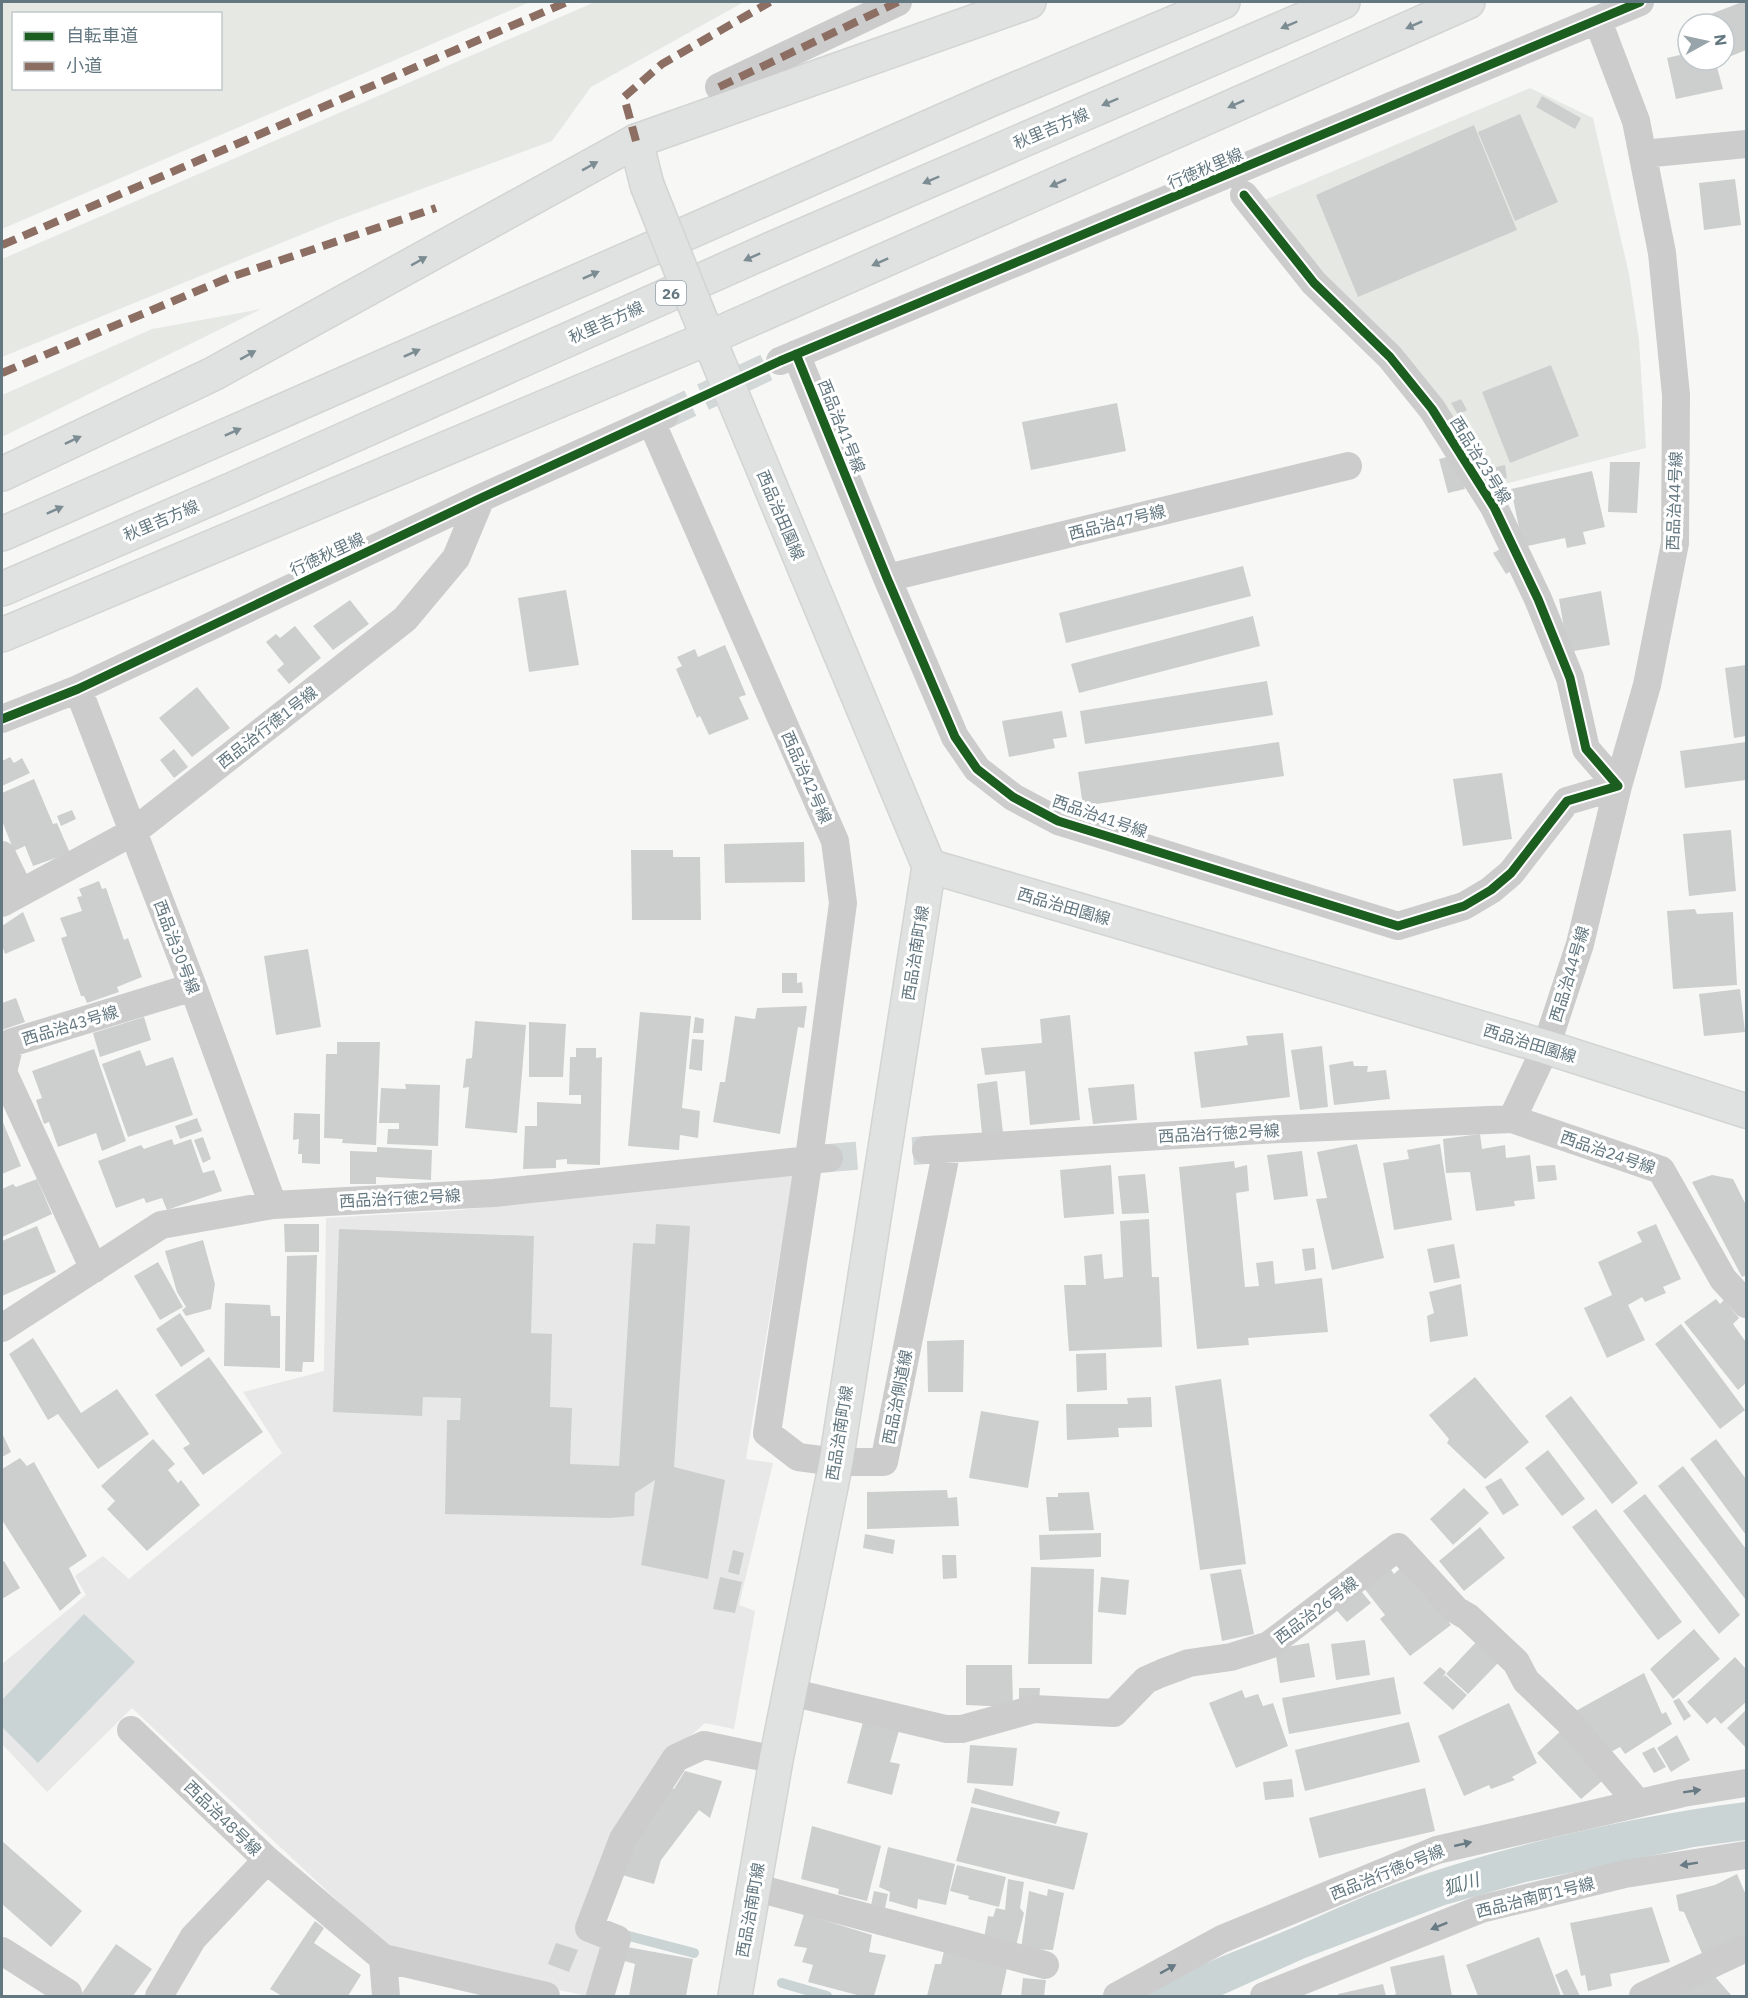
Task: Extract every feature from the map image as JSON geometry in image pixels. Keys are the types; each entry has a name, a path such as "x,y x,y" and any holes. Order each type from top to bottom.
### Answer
{"main road":[{"path":"2,474 213,374 636,141 1029,2"},
{"path":"2,534 992,99 1223,2"},
{"name":"秋里吉方線","path":"2,588 233,489 771,249 1343,2"},
{"path":"2,635 702,326 1468,2"},
{"name":"西品治田園線","path":"636,141 647,185 702,326 929,866 1546,1047 1746,1111"},
{"name":"西品治南町線","path":"735,1996 777,1760 836,1461 929,866"}],"street":[{"path":"719,87 898,2"},
{"name":"行徳秋里線","path":"788,357 1640,2"},
{"name":"西品治44号線","path":"1546,1047 1580,944 1618,786 1647,685 1675,543 1676,395 1662,253 1636,122 1598,21"},
{"path":"1643,154 1746,144"},
{"name":"西品治23号線","path":"1244,195 1314,283 1390,357 1432,409 1494,507 1538,599 1570,678 1586,749 1618,786"},
{"name":"西品治41号線","path":"788,357 955,737 977,769 1013,797 1058,821 1398,926 1464,906 1491,890 1510,873 1568,801 1618,786"},
{"name":"行徳秋里線","path":"2,719 78,689 481,498 658,418"},
{"name":"西品治42号線","path":"658,418 835,841 843,903 819,1158"},
{"name":"西品治47号線","path":"887,578 1348,466"},
{"name":"西品治行徳1号線","path":"10,898 133,832 405,619 456,558 481,498"},
{"name":"西品治30号線","path":"78,689 193,987 273,1205"},
{"path":"2,855 10,898"},
{"name":"西品治43号線","path":"94,1269 3,1072 10,1043 193,987"},
{"path":"1512,1119 1546,1047"},
{"name":"西品治行徳2号線","path":"937,1150 1262,1130 1512,1119"},
{"name":"西品治24号線","path":"1512,1119 1661,1170 1723,1279 1746,1305"},
{"name":"西品治側道線","path":"819,1158 767,1433 798,1457 884,1462 937,1150"},
{"name":"西品治行徳2号線","path":"2,1328 161,1225 273,1205 494,1193 819,1158"},
{"name":"西品治26号線","path":"790,1692 946,1729 962,1729 1034,1709 1114,1713 1146,1680 1190,1663 1231,1657 1269,1645 1398,1547 1456,1610 1516,1662 1526,1681 1568,1720 1638,1803"},
{"name":"西品治48号線","path":"131,1730 267,1860 193,1938 159,1996"},
{"path":"600,1996 617,1939 589,1928 623,1839 676,1758 704,1745 777,1760"},
{"name":"西品治行徳6号線","path":"1116,1996 1222,1939 1437,1850 1638,1803 1746,1783"},
{"name":"西品治南町1号線","path":"1264,1996 1481,1909 1625,1874 1746,1855"},
{"path":"267,1860 383,1958 546,1996"},
{"path":"754,1887 1045,1965"},
{"path":"1643,1996 1746,1948"},
{"path":"2,1951 68,1993 65,1996"},
{"path":"383,1958 386,1996"}],"shaded area":[{"path":"2,2 530,2 2,229"},
{"path":"595,2 744,2 591,87 552,141 335,221 2,357 2,259"},
{"path":"1530,88 1593,118 1629,274 1639,340 1646,448 1489,488 1262,201"},
{"path":"261,309 2,437 2,395 152,329"},
{"path":"793,1175 746,1459 773,1463 739,1605 755,1611 734,1729 705,1723 670,1754 615,1839 604,1940 587,1996 405,1957 388,1948 132,1708 47,1792 2,1744 2,1664 86,1595 75,1576 103,1556 129,1579 282,1453 243,1392 324,1371 326,1218 460,1210"}],"water":[{"path":"84,1614 135,1662 38,1763 2,1727 2,1700"},
{"name":"狐川","path":"1746,1802 1746,1840 1694,1847 1526,1882 1445,1905 1305,1958 1220,1996 1140,1996 1209,1962 1419,1876 1581,1831 1664,1814"}],"building":[{"path":"1746,2 1746,50 1736,54 1736,12 1716,12"},
{"path":"1676,56 1676,72 1718,72 1723,89 1676,99 1667,58"},
{"path":"1542,96 1581,118 1575,129 1536,107"},
{"path":"1520,114 1558,202 1515,221 1478,132"},
{"path":"1474,125 1517,230 1358,297 1316,195"},
{"path":"1735,179 1741,225 1704,230 1699,183"},
{"path":"1551,365 1579,436 1510,463 1482,392"},
{"path":"1461,399 1467,410 1458,415 1451,403"},
{"path":"1117,403 1126,451 1031,470 1022,422"},
{"path":"1451,456 1459,464 1465,489 1448,493 1439,459"},
{"path":"1610,462 1640,462 1637,513 1608,512"},
{"path":"1505,465 1507,478 1493,481 1491,468"},
{"path":"1592,471 1605,527 1583,532 1586,544 1567,548 1565,538 1523,547 1511,489"},
{"path":"1504,547 1516,568 1506,574 1493,553"},
{"path":"1243,566 1251,596 1066,643 1059,613"},
{"path":"566,590 579,665 529,672 518,598"},
{"path":"1601,591 1610,645 1568,652 1559,599"},
{"path":"350,600 369,624 333,650 313,626"},
{"path":"1253,616 1260,646 1079,693 1071,664"},
{"path":"295,626 321,658 289,684 277,670 284,664 266,642 276,634 280,638"},
{"path":"725,645 746,695 739,697 749,719 709,735 700,716 697,718 676,669 682,666 677,657 695,649 698,657"},
{"path":"1746,665 1746,736 1734,738 1725,668"},
{"path":"1267,681 1273,715 1085,744 1080,711"},
{"path":"197,687 230,728 192,757 159,718"},
{"path":"1062,711 1067,737 1053,739 1055,748 1009,757 1002,721"},
{"path":"1279,742 1284,776 1083,806 1078,772"},
{"path":"1746,742 1746,780 1685,788 1680,751"},
{"path":"174,749 188,767 174,778 160,760"},
{"path":"10,757 14,763 22,758 30,773 2,786 2,761"},
{"path":"1502,773 1512,839 1463,846 1453,779"},
{"path":"34,779 53,824 57,823 70,853 33,866 25,846 14,851 2,821 2,793"},
{"path":"72,810 76,819 61,826 57,816"},
{"path":"1731,830 1736,891 1689,896 1683,834"},
{"path":"804,842 805,882 725,883 724,844"},
{"path":"631,850 673,850 673,857 700,857 701,920 632,920"},
{"path":"99,881 102,889 106,888 124,940 128,938 142,977 117,987 119,992 87,1003 84,996 81,996 61,938 67,936 60,918 82,911 77,897 82,896 79,889"},
{"path":"1695,909 1697,914 1733,912 1737,985 1673,989 1667,911"},
{"path":"23,912 35,941 5,954 2,945 2,926"},
{"path":"308,949 321,1027 276,1035 264,956"},
{"path":"782,973 797,973 797,983 802,982 803,993 782,993"},
{"path":"1740,989 1745,1032 1704,1036 1699,994"},
{"path":"16,998 25,1022 2,1030 2,1003"},
{"path":"807,1006 804,1028 798,1027 780,1134 713,1122 720,1082 725,1082 735,1016 755,1019 757,1008"},
{"path":"640,1012 691,1016 682,1108 700,1111 698,1138 680,1135 679,1150 628,1146"},
{"path":"1070,1015 1080,1120 1030,1125 1025,1071 985,1075 981,1048 1042,1043 1040,1019"},
{"path":"144,1017 151,1040 100,1057 93,1033"},
{"path":"695,1017 704,1019 703,1033 693,1033"},
{"path":"475,1021 526,1025 517,1133 465,1128 469,1087 463,1088 466,1059 472,1058"},
{"path":"529,1022 566,1024 563,1077 529,1077"},
{"path":"1283,1033 1290,1097 1201,1108 1194,1052 1248,1045 1246,1036"},
{"path":"692,1039 704,1040 702,1071 689,1069"},
{"path":"337,1042 380,1042 376,1145 342,1143 343,1139 324,1138 326,1054 337,1054"},
{"path":"1322,1046 1328,1107 1300,1110 1291,1050"},
{"path":"576,1048 596,1048 596,1058 602,1057 600,1165 567,1164 567,1159 556,1160 556,1168 523,1169 525,1126 537,1126 537,1102 581,1104 581,1095 569,1095 570,1057 576,1057"},
{"path":"94,1049 126,1141 102,1151 96,1133 58,1147 49,1122 44,1124 36,1100 42,1098 32,1071"},
{"path":"140,1050 146,1066 173,1057 193,1115 128,1137 102,1064"},
{"path":"1353,1061 1354,1066 1368,1066 1367,1072 1386,1070 1390,1099 1334,1105 1329,1065"},
{"path":"997,1081 1003,1132 982,1134 977,1084"},
{"path":"405,1084 440,1085 438,1146 387,1144 388,1129 399,1129 399,1123 379,1123 381,1088 406,1089"},
{"path":"1134,1084 1137,1120 1093,1124 1088,1088"},
{"path":"294,1113 320,1114 320,1164 302,1163 302,1154 298,1154 299,1139 293,1140"},
{"path":"197,1118 202,1131 180,1139 175,1126"},
{"path":"2,1120 21,1166 2,1174"},
{"path":"1480,1134 1482,1149 1505,1145 1506,1158 1530,1155 1535,1199 1514,1201 1515,1206 1476,1211 1470,1172 1446,1173 1443,1139"},
{"path":"203,1137 211,1159 203,1163 194,1140"},
{"path":"172,1139 174,1145 191,1139 203,1173 214,1170 222,1191 167,1210 162,1198 146,1203 144,1198 116,1208 98,1161 141,1145 144,1149"},
{"path":"1357,1144 1384,1258 1332,1270 1316,1199 1327,1198 1317,1152"},
{"path":"1440,1144 1452,1220 1394,1230 1383,1163 1409,1159 1407,1150"},
{"path":"377,1147 432,1150 431,1180 376,1177 376,1184 350,1184 350,1151 377,1152"},
{"path":"1302,1151 1308,1196 1274,1200 1267,1155"},
{"path":"1234,1161 1235,1168 1247,1165 1249,1191 1236,1193 1245,1287 1259,1286 1256,1263 1273,1261 1275,1284 1322,1278 1328,1332 1248,1338 1249,1345 1197,1349 1179,1167"},
{"path":"1111,1165 1114,1214 1064,1218 1060,1170"},
{"path":"1555,1165 1557,1180 1538,1182 1536,1166"},
{"path":"1145,1174 1149,1213 1122,1214 1118,1176"},
{"path":"1712,1175 1733,1179 1746,1205 1746,1275 1742,1277 1692,1182"},
{"path":"37,1179 52,1214 2,1237 2,1189 13,1184 16,1187"},
{"path":"1149,1219 1152,1277 1159,1277 1162,1347 1069,1351 1064,1285 1086,1285 1084,1256 1102,1254 1104,1279 1123,1277 1120,1221"},
{"path":"284,1224 319,1224 319,1252 285,1252"},
{"path":"656,1224 690,1226 674,1467 725,1480 708,1579 641,1565 655,1480 635,1493 634,1516 610,1518 445,1514 447,1420 460,1420 461,1398 423,1397 422,1416 333,1412 339,1229 534,1236 531,1333 552,1334 550,1407 572,1408 570,1464 619,1466 633,1243 655,1244"},
{"path":"1656,1224 1681,1279 1663,1287 1666,1293 1645,1302 1642,1297 1628,1305 1645,1340 1607,1358 1584,1308 1612,1295 1598,1262 1642,1242 1637,1232"},
{"path":"37,1226 56,1272 2,1296 2,1241"},
{"path":"203,1240 215,1284 211,1309 186,1316 182,1310 186,1307 177,1292 165,1251"},
{"path":"1454,1244 1460,1278 1434,1283 1427,1249"},
{"path":"1314,1248 1316,1269 1305,1271 1302,1249"},
{"path":"317,1255 314,1362 303,1362 302,1372 285,1371 287,1256"},
{"path":"158,1262 183,1307 160,1320 134,1276"},
{"path":"1461,1284 1468,1336 1430,1342 1427,1316 1434,1313 1429,1292"},
{"path":"1716,1299 1720,1304 1724,1300 1739,1318 1733,1324 1746,1342 1746,1383 1738,1390 1684,1322"},
{"path":"225,1303 270,1305 271,1316 280,1316 280,1368 224,1366"},
{"path":"180,1313 205,1351 181,1367 156,1329"},
{"path":"1681,1324 1745,1410 1720,1429 1655,1344"},
{"path":"33,1338 81,1413 117,1389 149,1434 98,1469 58,1414 48,1420 9,1354"},
{"path":"964,1340 963,1392 928,1392 927,1341"},
{"path":"1106,1353 1107,1390 1077,1392 1076,1354"},
{"path":"209,1357 263,1432 203,1475 183,1448 190,1444 155,1395"},
{"path":"1475,1377 1529,1442 1485,1479 1447,1443 1449,1439 1429,1415"},
{"path":"1221,1379 1246,1564 1200,1570 1175,1386"},
{"path":"1571,1396 1638,1483 1612,1504 1545,1416"},
{"path":"1151,1397 1152,1427 1118,1428 1119,1437 1067,1440 1066,1404 1128,1404 1127,1398"},
{"path":"981,1411 1039,1421 1028,1488 969,1478"},
{"path":"2,1433 11,1452 2,1457"},
{"path":"153,1439 175,1464 168,1470 178,1483 181,1480 200,1505 147,1551 107,1509 115,1501 101,1486"},
{"path":"1716,1439 1746,1479 1746,1535 1690,1459"},
{"path":"1548,1450 1585,1499 1562,1516 1525,1468"},
{"path":"20,1458 27,1466 34,1462 87,1556 69,1568 81,1593 60,1611 2,1520 2,1469"},
{"path":"1683,1466 1746,1549 1746,1600 1658,1486"},
{"path":"1501,1478 1519,1505 1503,1515 1485,1487"},
{"path":"1464,1488 1489,1513 1453,1545 1430,1519"},
{"path":"947,1490 948,1498 957,1497 959,1526 867,1529 867,1492"},
{"path":"1089,1492 1094,1530 1049,1531 1046,1497 1058,1497 1058,1493"},
{"path":"1645,1494 1740,1615 1719,1634 1623,1511"},
{"path":"1596,1509 1682,1622 1658,1640 1572,1527"},
{"path":"1480,1527 1505,1558 1464,1591 1439,1561"},
{"path":"1101,1533 1101,1557 1040,1560 1039,1535"},
{"path":"865,1534 895,1540 893,1554 863,1548"},
{"path":"733,1550 744,1553 739,1575 728,1572"},
{"path":"942,1555 956,1555 957,1578 943,1579"},
{"path":"4,1561 20,1588 2,1599 2,1562"},
{"path":"1387,1564 1394,1574 1405,1564 1451,1625 1410,1656 1380,1619 1385,1615 1360,1583"},
{"path":"1031,1567 1094,1569 1092,1664 1028,1664"},
{"path":"1241,1569 1254,1634 1222,1641 1210,1574"},
{"path":"720,1577 742,1582 735,1613 713,1609"},
{"path":"1101,1577 1129,1580 1126,1615 1098,1612"},
{"path":"1356,1585 1371,1603 1347,1622 1331,1604"},
{"path":"1694,1629 1720,1659 1673,1699 1650,1669"},
{"path":"1479,1639 1501,1660 1468,1694 1446,1674"},
{"path":"1365,1640 1370,1675 1336,1680 1331,1644"},
{"path":"1309,1643 1315,1677 1280,1683 1275,1649"},
{"path":"1735,1657 1746,1669 1746,1702 1721,1724 1715,1717 1707,1724 1687,1702"},
{"path":"966,1665 1012,1665 1013,1707 966,1705"},
{"path":"1440,1667 1446,1672 1442,1678 1445,1675 1467,1695 1453,1710 1423,1683"},
{"path":"1644,1673 1662,1714 1666,1712 1672,1724 1625,1754 1620,1747 1609,1753 1574,1712"},
{"path":"1394,1677 1401,1714 1289,1734 1282,1698"},
{"path":"1019,1688 1040,1688 1039,1703 1019,1702"},
{"path":"1242,1690 1245,1698 1258,1694 1263,1706 1273,1703 1288,1746 1236,1768 1209,1703"},
{"path":"1679,1698 1691,1716 1684,1721 1673,1701"},
{"path":"1509,1703 1537,1763 1512,1777 1515,1780 1491,1789 1489,1785 1464,1796 1438,1736"},
{"path":"1746,1710 1746,1748 1727,1728"},
{"path":"864,1718 900,1727 890,1762 900,1764 892,1795 847,1783"},
{"path":"1409,1722 1420,1762 1305,1791 1295,1750"},
{"path":"1564,1728 1608,1776 1581,1799 1537,1753"},
{"path":"1677,1735 1690,1760 1671,1772 1657,1748"},
{"path":"970,1745 1017,1748 1013,1786 967,1783"},
{"path":"1654,1747 1666,1767 1654,1773 1642,1753"},
{"path":"685,1771 722,1781 710,1818 699,1810 661,1860 654,1884 622,1875 632,1839 668,1786 674,1789"},
{"path":"1292,1779 1294,1797 1265,1800 1263,1782"},
{"path":"975,1788 1060,1812 1056,1824 971,1803"},
{"path":"1425,1788 1435,1831 1319,1858 1309,1818"},
{"path":"971,1807 1088,1833 1074,1890 956,1861"},
{"path":"812,1826 881,1846 867,1901 838,1894 839,1889 801,1879"},
{"path":"2,1841 82,1911 51,1947 2,1904"},
{"path":"888,1847 955,1864 946,1905 918,1899 917,1909 889,1901 890,1892 879,1887"},
{"path":"957,1865 1006,1877 999,1907 968,1899 969,1896 950,1891"},
{"path":"1737,1874 1746,1895 1746,1936 1704,1958 1684,1912 1679,1911 1676,1895 1715,1885"},
{"path":"1008,1879 1024,1882 1020,1908 1024,1913 1016,1946 984,1938 988,1916 993,1917 996,1908 1005,1910"},
{"path":"1048,1889 1064,1893 1053,1950 1021,1949 1029,1891 1047,1896"},
{"path":"874,1891 888,1894 885,1908 871,1905"},
{"path":"1652,1907 1670,1962 1610,1974 1612,1986 1588,1991 1585,1975 1581,1976 1570,1923"},
{"path":"804,1914 872,1935 869,1952 886,1955 874,1996 861,1996 808,1982 813,1965 802,1962 807,1948 794,1946"},
{"path":"315,1921 324,1928 314,1943 361,1975 348,1996 282,1996 270,1989"},
{"path":"1539,1937 1561,1996 1478,1996 1466,1965"},
{"path":"556,1943 578,1950 569,1972 548,1964"},
{"path":"116,1944 152,1969 133,1996 80,1996"},
{"path":"627,1947 693,1959 686,1996 629,1996 635,1964 624,1961"},
{"path":"944,1951 1007,1968 1001,1996 927,1996 935,1964 941,1964"},
{"path":"1444,1955 1452,1996 1390,1996 1396,1994 1390,1967"},
{"path":"1567,1969 1580,1996 1564,1996 1555,1975"},
{"path":"1709,1970 1732,1996 1676,1996"},
{"path":"1023,1978 1046,1980 1044,1996 1021,1996"},
{"path":"1383,1984 1386,1996 1339,1996 1338,1994"}],"waterway":[{"path":"625,1935 694,1953"},
{"path":"782,1983 827,1996"}],"tunnel":[{"path":"665,415 780,361"},
{"path":"829,1158 926,1150"}],"marked path":[{"path":"2,245 567,2"},
{"path":"636,141 624,97 662,64 770,2"},
{"path":"719,87 898,2"},
{"path":"2,373 228,278 436,208"}],"cycle path":[{"path":"2,719 78,689 481,498 780,361 1640,2"},
{"path":"796,354 887,578 955,737 977,769 1013,797 1058,821 1398,926 1464,906 1491,890 1511,873 1567,801 1618,786 1586,749 1570,678 1538,599 1494,507 1432,409 1390,357 1314,283 1244,195"}]}
